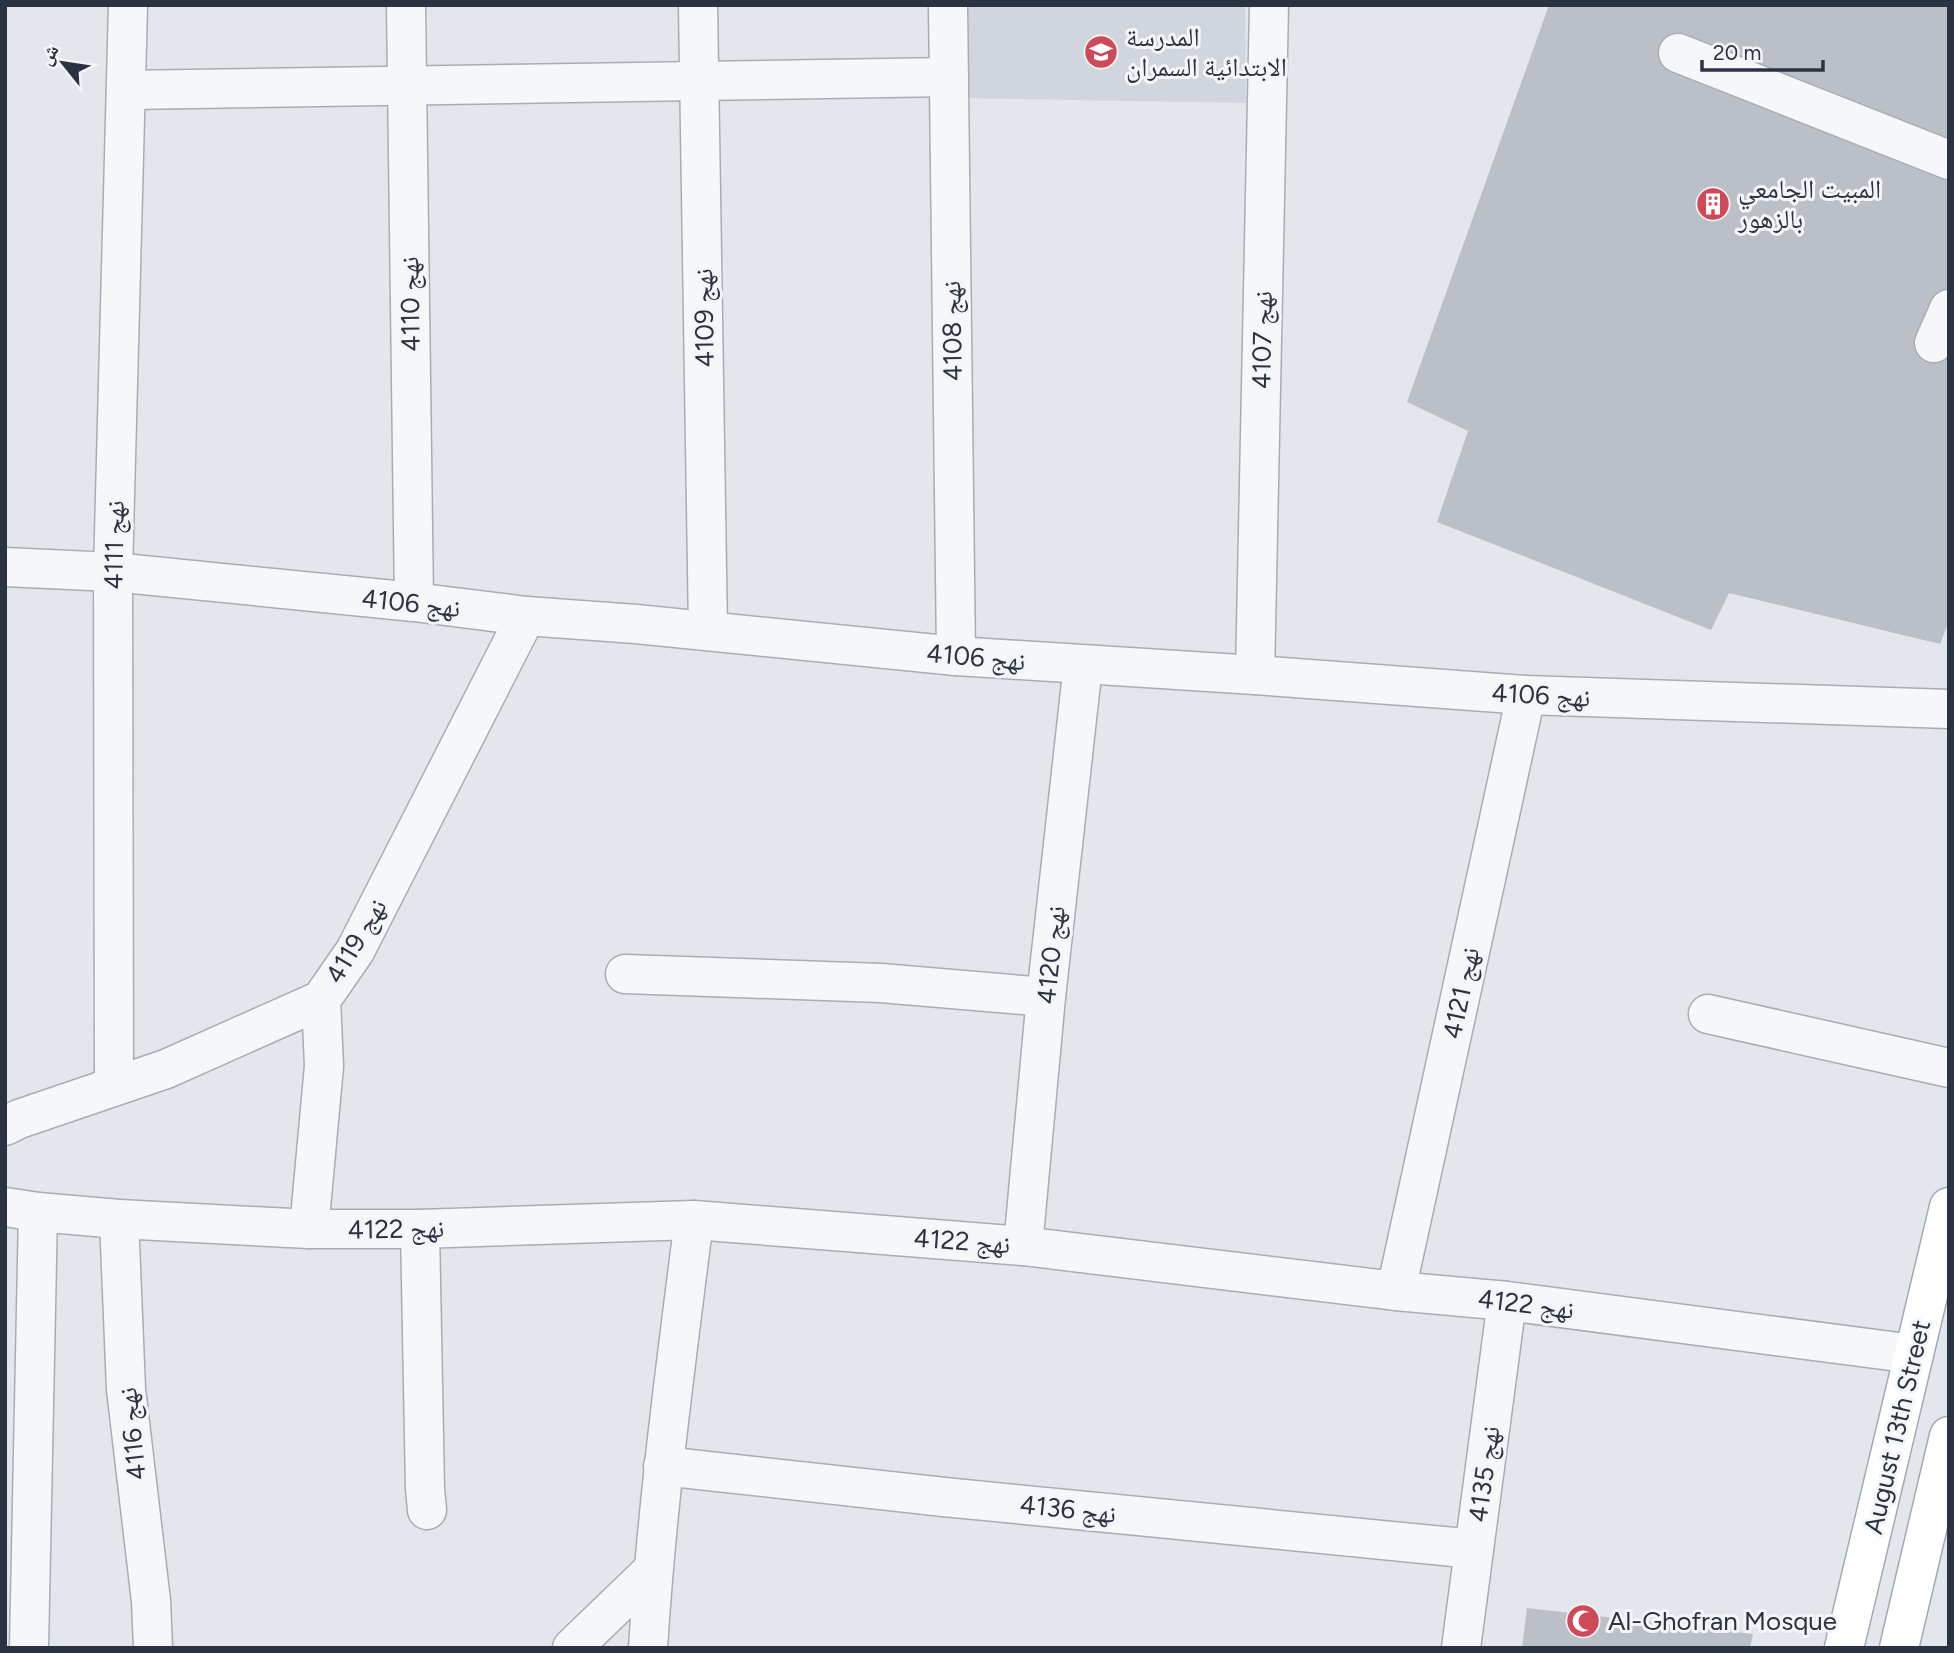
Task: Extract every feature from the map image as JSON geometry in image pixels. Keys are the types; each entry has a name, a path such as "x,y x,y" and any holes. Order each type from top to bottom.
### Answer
{"main road":[{"name":"August 13th Street","path":"1844,1648 1949,1207"},
{"name":"August 13th Street","path":"1899,1648 1949,1436"}],"street":[{"name":"نهج 4111","path":"114,1085 113,572 128,5"},
{"name":"نهج 4110","path":"406,5 414,602"},
{"name":"نهج 4109","path":"698,5 708,631"},
{"name":"نهج 4108","path":"948,5 956,656"},
{"name":"نهج 4107","path":"1255,675 1269,5"},
{"path":"1678,54 1949,160"},
{"path":"125,90 949,77"},
{"path":"1934,344 1949,309"},
{"name":"نهج 4106","path":"5,567 113,572 414,602 526,617 636,624 956,656 1526,695 1949,709"},
{"name":"نهج 4119","path":"5,1126 114,1085 166,1069 321,1000 355,951 526,617"},
{"name":"نهج 4120","path":"1023,1246 1046,997 1083,665"},
{"name":"نهج 4121","path":"1396,1291 1526,695"},
{"path":"625,974 881,983 1046,997"},
{"path":"309,1229 324,1066 321,1000"},
{"path":"1708,1014 1949,1068"},
{"path":"22,1210 29,1648"},
{"name":"نهج 4122","path":"22,1210 118,1219 309,1229 420,1229 694,1220 1023,1246 1396,1291 1507,1301 1914,1354"},
{"name":"نهج 4116","path":"118,1219 126,1389 151,1601 153,1648"},
{"path":"648,1648 663,1466 694,1220"},
{"path":"420,1229 427,1510"},
{"name":"نهج 4135","path":"1461,1648 1507,1301"},
{"name":"نهج 4136","path":"663,1466 1474,1549"},
{"path":"572,1648 653,1570"}],"shaded area":[{"name":"المدرسة الابتدائية السمران","path":"956,5 1245,5 1246,103 957,98"}],"building":[{"name":"المبيت الجامعي بالزهور","path":"1549,5 1949,5 1949,621 1940,644 1729,593 1711,630 1437,522 1468,431 1407,402"},
{"name":"Al-Ghofran Mosque","path":"1527,1608 1753,1634 1750,1648 1522,1648"}],"place":[{"name":"المدرسة الابتدائية السمران","path":"1101,52"},
{"name":"المبيت الجامعي بالزهور","path":"1713,204"},
{"name":"Al-Ghofran Mosque","path":"1583,1621"}]}
